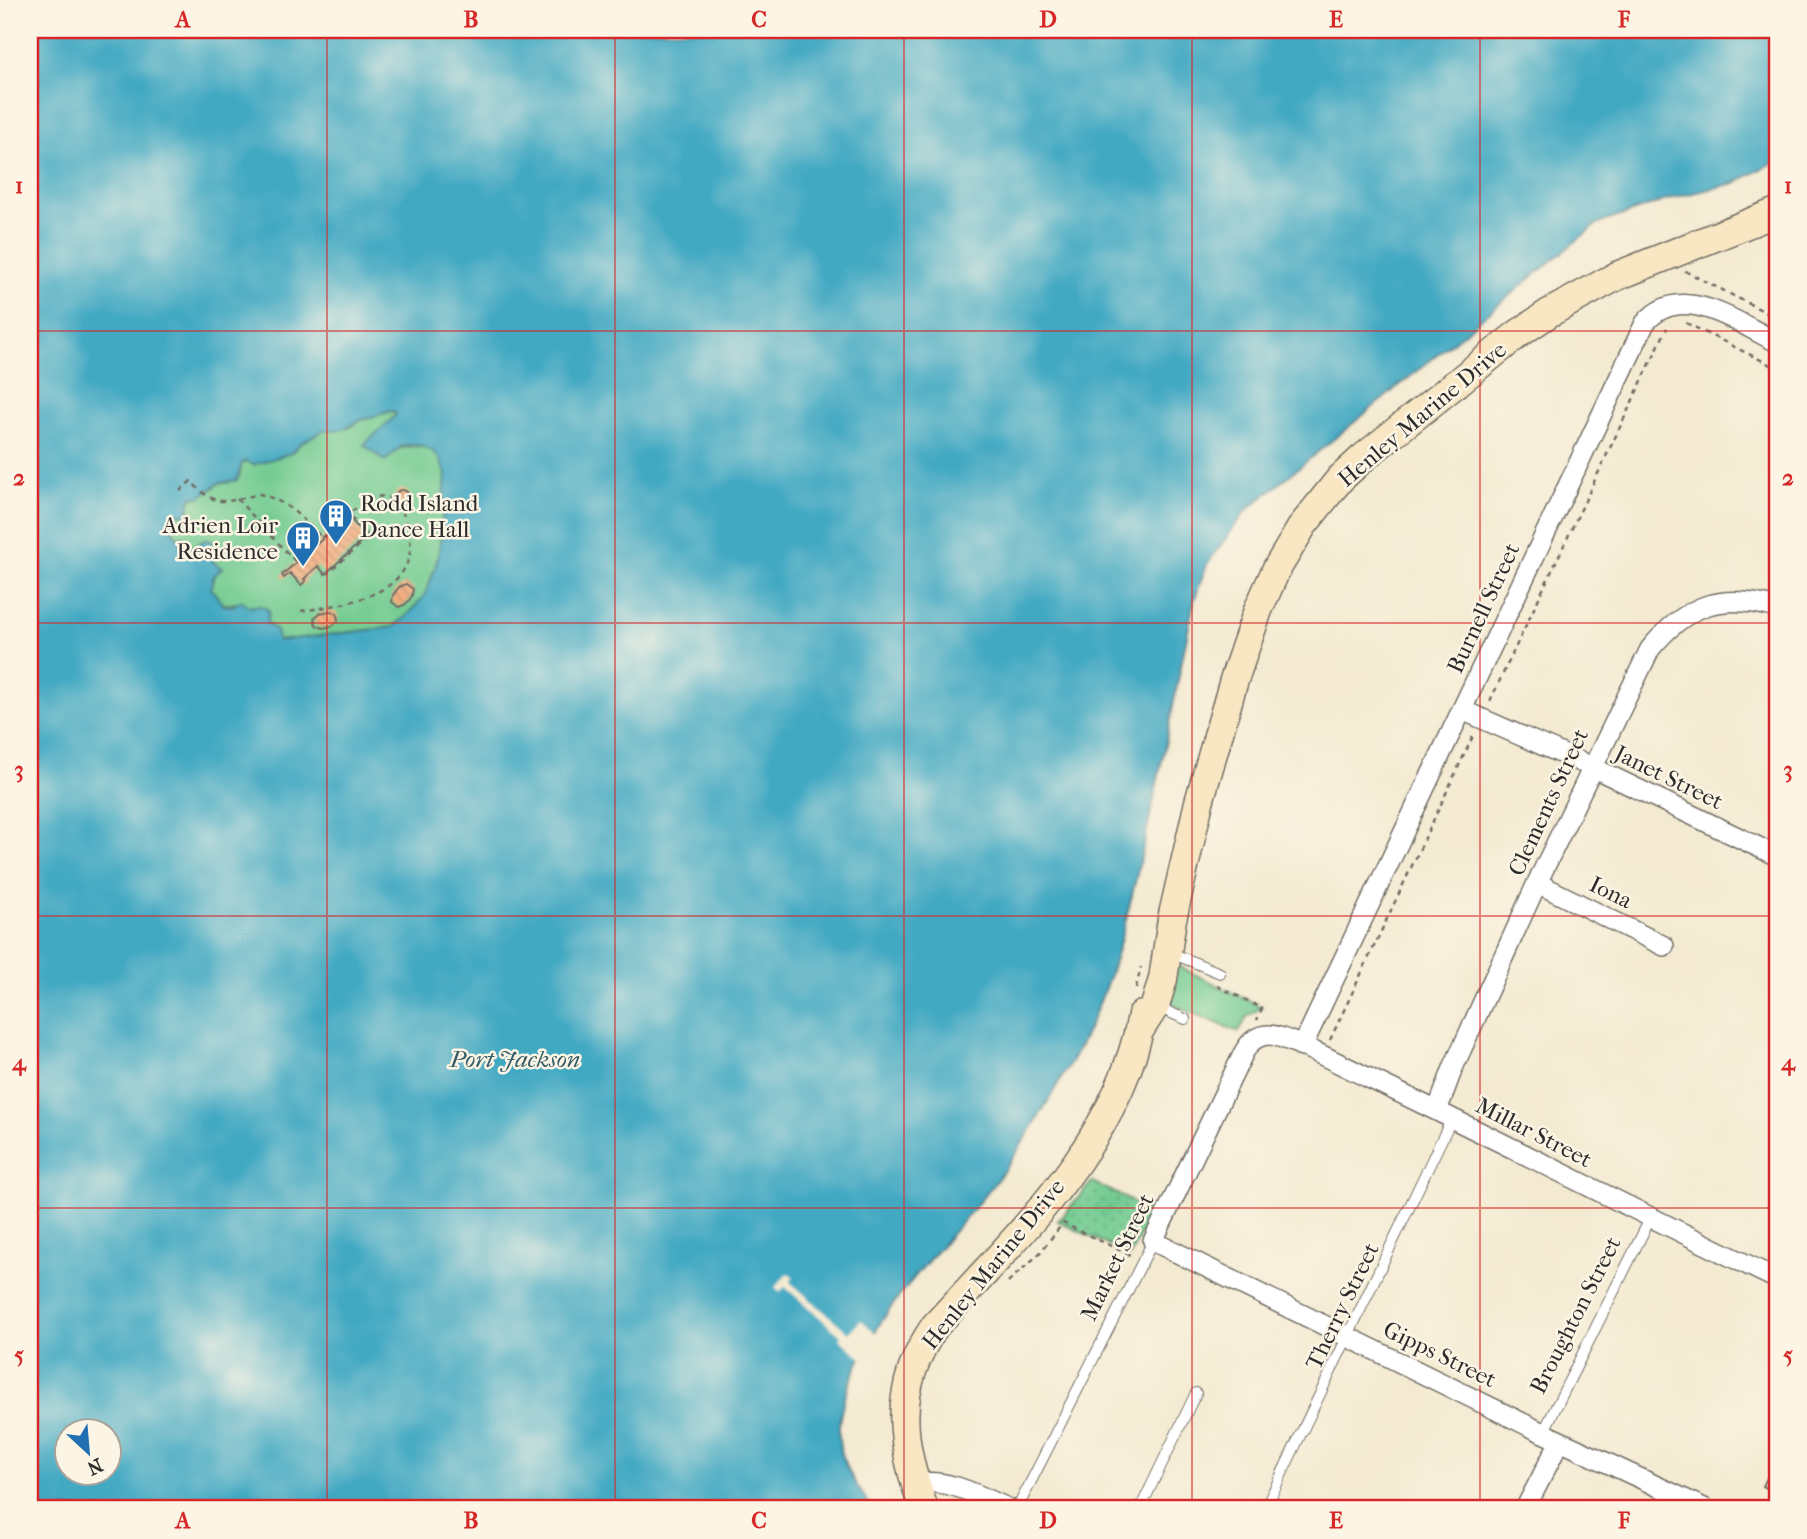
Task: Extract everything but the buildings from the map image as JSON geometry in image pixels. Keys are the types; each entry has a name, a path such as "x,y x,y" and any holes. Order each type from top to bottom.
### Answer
{"main road":[{"name":"Henley Marine Drive","path":"920,1496 904,1437 904,1415 906,1391 923,1343 934,1326 1039,1210 1091,1143 1115,1097 1149,1004 1199,802 1245,647 1276,570 1303,525 1322,500 1364,457 1518,334 1549,313 1617,276 1777,212"}],"street":[{"name":"Burnell Street","path":"1302,1047 1644,323 1661,308 1683,303 1713,311 1777,342"},
{"name":"Clements Street","path":"1445,1115 1452,1068 1537,883 1650,649 1670,626 1708,605 1735,601 1758,602 1777,608"},
{"name":"Janet Street","path":"1462,710 1592,767 1777,856"},
{"name":"Iona","path":"1537,883 1664,946"},
{"name":"Millar Street","path":"1268,1034 1302,1047 1445,1115 1650,1219 1777,1279"},
{"name":"Market Street","path":"1153,1241 1244,1052 1256,1038 1268,1034"},
{"name":"Gipps Street","path":"1153,1241 1552,1437 1706,1509"},
{"name":"Broughton Street","path":"1525,1509 1552,1437"},
{"path":"920,1496 925,1481 949,1485 1010,1509"}],"lane":[{"path":"1163,950 1220,973"},
{"path":"1149,1004 1185,1019"},
{"name":"Therry Street","path":"1265,1509 1349,1336 1445,1115"},
{"name":"Broughton Street","path":"1552,1437 1650,1219"},
{"name":"Market Street","path":"1017,1509 1153,1241"},
{"path":"1140,1509 1196,1393"}],"path":[{"path":"1686,273 1777,318"},
{"path":"1683,322 1777,368"},
{"path":"1329,1043 1668,326 1675,324"},
{"path":"180,491 191,481 211,500 217,502 260,494 278,499 294,509 321,537"},
{"path":"237,499 295,561 348,514 381,496 392,500 401,510 408,527 410,549 408,561 391,582 366,599 351,604 301,611"},
{"path":"327,574 369,537 348,514"},
{"path":"1217,986 1262,1008"},
{"name":"Henley Marine Drive","path":"998,1289 1028,1265 1063,1223 1128,1254"}],"green space":[{"path":"391,411 397,415 365,445 380,455 411,446 430,449 444,464 447,477 435,569 428,588 413,610 393,627 278,641 276,630 267,623 269,611 266,609 243,605 242,601 230,604 219,602 211,588 218,567 213,562 216,545 208,539 181,549 180,544 185,537 177,538 172,529 175,515 182,513 187,520 191,497 214,488 219,483 228,483 239,477 242,463 293,451 301,443 324,430 349,428 359,421"},
{"path":"1172,963 1262,1007 1247,1017 1239,1032 1168,1003"},
{"path":"1092,1182 1152,1211 1130,1256 1058,1221"}],"water":[{"name":"Port Jackson","path":"30,30 1777,30 1777,161 1735,183 1672,198 1597,224 1247,510 1207,564 1194,601 1132,896 1108,981 1086,1034 1025,1140 1004,1170 909,1284 872,1336 845,1397 840,1415 839,1444 847,1469 872,1509 30,1509","holes":["395,412 396,415 364,445 385,461 402,446 415,444 431,450 439,457 446,474 437,562 425,595 408,615 393,627 278,641 276,630 267,623 269,611 265,608 250,607 241,601 232,606 223,605 211,588 213,577 222,568 213,562 216,545 206,539 194,547 181,549 180,543 185,537 177,538 172,529 175,515 182,513 191,521 188,513 191,497 200,497 219,483 237,480 242,463 246,461 253,465 291,453 301,443 324,430 341,430 359,421"]}],"pier":[{"path":"788,1273 794,1277 790,1282 849,1333 861,1320 877,1334 864,1360 785,1287 780,1292 775,1287"}],"place":[{"name":"Rodd Island Dance Hall","path":"336,546"},
{"name":"Adrien Loir Residence","path":"303,568"}]}
